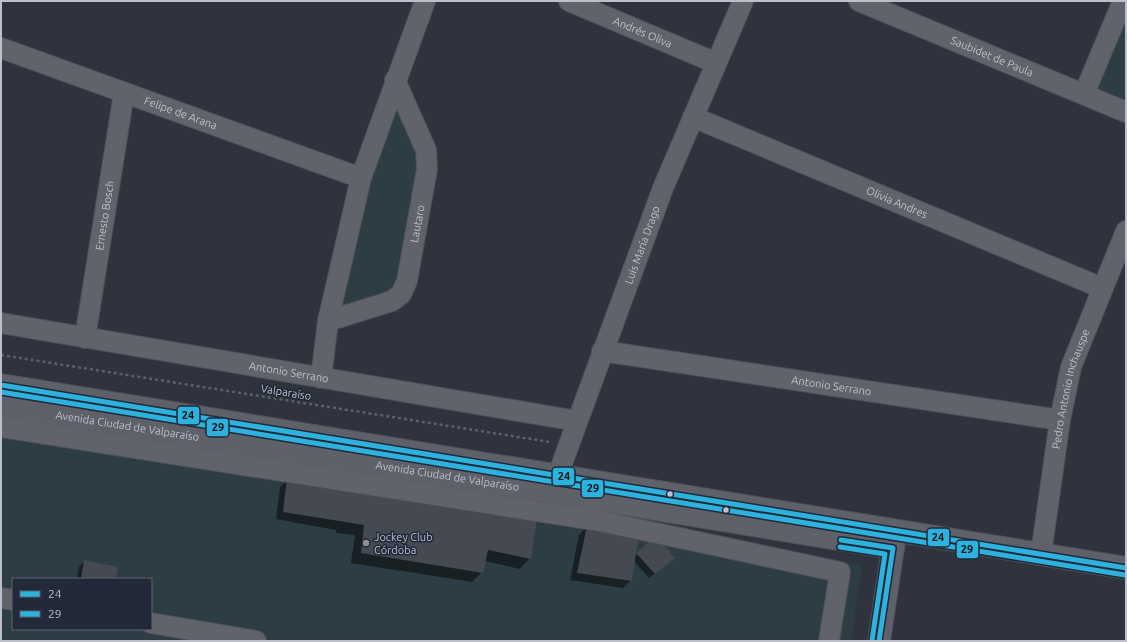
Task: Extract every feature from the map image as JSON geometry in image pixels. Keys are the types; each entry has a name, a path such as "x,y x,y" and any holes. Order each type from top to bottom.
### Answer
{"main road":[{"name":"Avenida Ciudad de Valparaíso","path":"1,385 554,484 894,539 1041,554 1126,568"},
{"name":"Avenida Ciudad de Valparaíso","path":"1,406 554,484"},
{"path":"879,641 894,539"}],"street":[{"path":"321,378 328,321 361,178 395,80 425,1"},
{"name":"Andrés Oliva","path":"569,1 716,63"},
{"name":"Luis María Drago","path":"554,484 663,188 743,1"},
{"name":"Saubidet de Paula","path":"859,1 1126,112"},
{"path":"1084,94 1123,1"},
{"name":"Felipe de Arana","path":"1,48 361,178"},
{"name":"Lautaro","path":"328,321 392,301 401,294 407,281 427,169 427,156 420,134 395,80"},
{"name":"Ernesto Bosch","path":"85,338 124,93"},
{"name":"Olivia Andres","path":"693,118 1102,288"},
{"name":"Pedro Antonio Inchauspe","path":"1041,554 1060,420 1070,367 1126,231"},
{"name":"Antonio Serrano","path":"1,324 577,421"},
{"name":"Antonio Serrano","path":"602,351 1060,420"},
{"path":"1,427 600,521 840,572 829,641"},
{"path":"1,598 12,600"},
{"path":"152,623 256,641"}],"path":[{"name":"Valparaíso","path":"1,355 568,445"}],"shaded area":[{"path":"1126,13 1126,108 1091,93"},
{"path":"393,95 422,163 394,292 338,308"},
{"name":"Jockey Club Córdoba","path":"1,427 600,521 862,565 851,641 1,641"}],"building":[{"path":"287,478 537,518 531,559 488,550 483,573 361,553 364,525 283,512"},
{"path":"587,526 639,539 632,581 577,573"},
{"path":"656,535 675,558 655,574 636,553"},
{"path":"84,560 118,567 116,578 81,578"}],"transit line":[{"name":"24","path":"1,385 1126,568"},
{"name":"29","path":"1,392 1125,575"},
{"name":"24","path":"841,540 893,548 879,641"},
{"name":"29","path":"840,547 885,554 872,640"}],"place":[{"name":"Jockey Club Córdoba","path":"366,543"}]}
